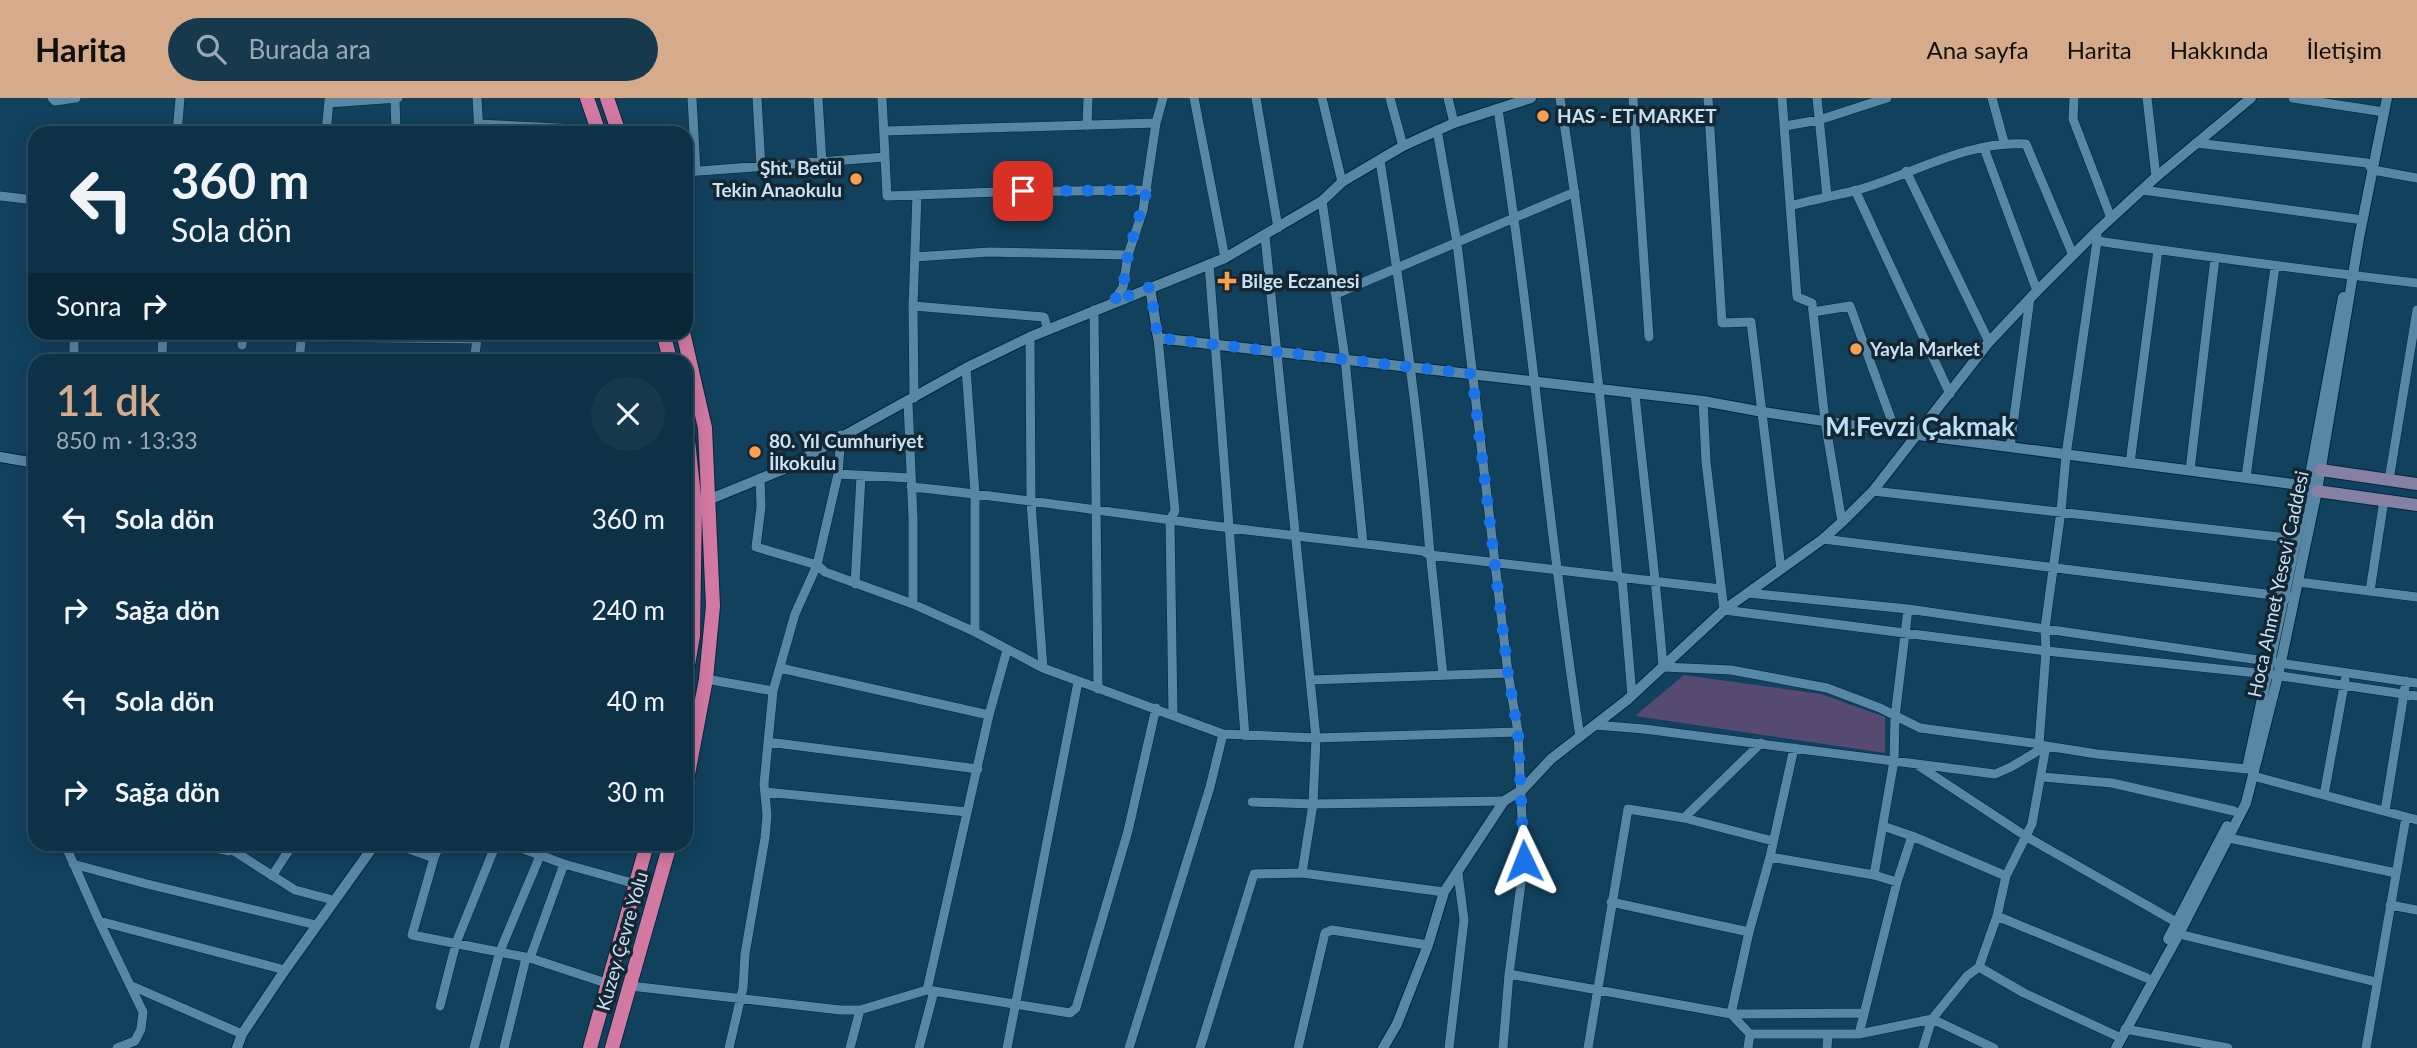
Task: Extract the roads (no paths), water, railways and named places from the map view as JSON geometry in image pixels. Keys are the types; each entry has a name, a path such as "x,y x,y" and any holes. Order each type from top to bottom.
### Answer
{"highway":[{"path":"587,98 597,126"},
{"path":"607,98 617,126"},
{"path":"693,376 705,428 697,505 693,636"},
{"path":"693,475 713,606 706,679 693,748"},
{"name":"Kuzey Çevre Yolu","path":"590,1048 645,851"},
{"name":"Kuzey Çevre Yolu","path":"612,1048 668,851"}],"main road":[{"path":"2321,470 2417,484"},
{"path":"2312,488 2417,505"}],"street":[{"path":"52,98 55,101 76,98"},
{"path":"178,126 180,98"},
{"path":"327,126 329,101 396,98 396,126"},
{"path":"477,98 478,126"},
{"path":"692,98 692,126"},
{"path":"757,98 761,167"},
{"path":"818,98 822,162"},
{"path":"882,98 887,196 998,191 1147,190"},
{"path":"1087,126 1088,98"},
{"path":"1113,302 1123,288 1128,255 1147,190 1156,123 1163,98"},
{"path":"1194,98 1225,258"},
{"path":"1256,98 1278,228"},
{"path":"1322,98 1342,182"},
{"path":"1390,98 1403,146"},
{"path":"1448,98 1454,122"},
{"path":"697,505 784,469 841,435 1030,337 1225,258 1322,201 1342,182 1403,146 1454,122 1498,110 1509,102 1531,98"},
{"path":"1560,98 1575,192 1600,390 1632,695"},
{"path":"1633,98 1650,337"},
{"path":"1708,98 1723,323 1751,322 1781,569"},
{"path":"1782,98 1797,297 1812,303 1825,421 1842,522"},
{"path":"1816,98 1827,196"},
{"path":"1785,126 1819,120 1886,98"},
{"path":"1992,98 2004,142"},
{"path":"2074,98 2073,119 2111,218"},
{"path":"2147,98 2155,177"},
{"path":"1383,1048 1397,1024 1444,892 1504,801 1522,790 1552,759 1632,695 1724,610 1823,539 1842,522 1873,491 1989,342 2034,294 2155,177 2251,98"},
{"path":"2293,98 2381,112"},
{"name":"Hoca Ahmet Yesevi Caddesi","path":"2380,98 2381,112"},
{"name":"Hoca Ahmet Yesevi Caddesi","path":"2289,597 2298,582 2312,488 2370,166 2381,112 2387,98"},
{"path":"1498,110 1515,219 1565,638 1580,737"},
{"path":"885,131 1156,123"},
{"path":"1437,130 1457,243 1508,673 1518,732 1524,861 1509,974 1503,1048"},
{"path":"1790,206 1855,190 1906,171 2004,142 2026,144 2073,255"},
{"path":"2196,143 2370,166 2417,178"},
{"path":"1984,148 2034,294 2010,447"},
{"path":"693,171 884,157"},
{"path":"1380,161 1397,268 1443,675"},
{"name":"Hoca Ahmet Yesevi Caddesi","path":"2110,1048 2119,1038 2246,803 2250,773 2289,597 2296,539 2312,488 2321,470 2357,219 2370,166"},
{"path":"1906,171 1989,342"},
{"path":"1855,190 1950,394"},
{"path":"2142,190 2357,219"},
{"path":"1336,294 1575,192"},
{"path":"0,195 28,199"},
{"path":"913,604 911,400 917,195"},
{"path":"1322,201 1345,359 1363,543"},
{"path":"1265,236 1316,737 1313,804 1302,873"},
{"path":"2097,236 2158,250 2417,283"},
{"path":"1923,1048 1932,1019 1967,976 1979,967 1997,916 2006,876 2032,824 2042,776 2045,628 2097,236"},
{"path":"2130,463 2158,250"},
{"path":"915,257 989,252 1128,255"},
{"path":"2190,470 2215,258"},
{"path":"1209,264 1245,736"},
{"path":"2246,477 2275,267"},
{"path":"1150,287 1158,338 1175,511 1170,520 1173,715"},
{"path":"913,306 1044,317 1048,330"},
{"path":"1813,312 1850,306 1895,430"},
{"path":"1094,310 1098,689"},
{"path":"2389,480 2417,310"},
{"path":"1030,337 1031,502 1043,668"},
{"path":"1158,338 1703,401 1918,435 2246,477 2312,488"},
{"path":"242,340 242,345"},
{"path":"966,368 975,494 975,632"},
{"path":"1635,394 1649,538 1657,583 1663,667"},
{"path":"1703,401 1706,462 1724,610"},
{"path":"729,1048 740,999 753,900 765,838 765,792 773,691 796,614 817,565 838,474 841,435"},
{"path":"0,457 28,462"},
{"path":"838,474 1294,537 1423,551 1430,555 1721,589"},
{"path":"856,584 860,476"},
{"path":"760,478 761,507 756,547 817,565 825,572 913,604 975,632 1043,668 1223,734 1316,737 1518,732"},
{"path":"1873,491 2296,539"},
{"path":"2370,591 2384,500"},
{"path":"1823,539 2289,597"},
{"path":"2298,582 2417,597"},
{"path":"1747,593 1908,609 2417,682"},
{"path":"1874,875 1894,761 1895,717 1908,609"},
{"path":"1724,610 2046,651 2272,675 2417,696"},
{"path":"919,1048 967,812 1007,650"},
{"path":"1663,667 1731,670 1827,688 1880,708 1920,728 2250,773 2417,820"},
{"path":"780,668 989,715"},
{"path":"2324,795 2346,672"},
{"path":"1310,680 1508,673"},
{"path":"706,679 773,691"},
{"path":"2385,811 2406,681"},
{"path":"1007,1048 1078,682"},
{"path":"630,986 840,1010 860,1010 931,990 1070,1013 1076,1008 1128,831 1156,708"},
{"path":"1595,725 1761,743 1995,774 2043,745"},
{"path":"1129,1048 1210,787 1223,734"},
{"path":"768,742 978,769"},
{"path":"1684,818 1761,743"},
{"path":"1731,1014 1794,748"},
{"path":"1915,764 2026,837 2178,928 2376,982"},
{"name":"Hoca Ahmet Yesevi Caddesi","path":"2119,1038 2147,978 2178,928 2250,773"},
{"path":"2042,776 2112,783 2234,811"},
{"path":"765,792 967,812"},
{"path":"1252,802 1313,804 1504,801"},
{"path":"1588,1048 1628,810 1684,818 1773,841"},
{"path":"2366,1048 2406,817"},
{"path":"1883,827 1912,836 2006,876"},
{"path":"1859,1034 1897,882 1912,836"},
{"path":"2229,838 2396,873"},
{"path":"69,851 99,921 144,1012 141,1029 135,1041 117,1048"},
{"path":"229,851 295,890 333,900"},
{"path":"272,876 288,851"},
{"path":"237,1048 242,1034 285,970 370,851"},
{"path":"415,851 434,858"},
{"path":"437,851 412,935 500,951 609,984"},
{"path":"440,1006 456,943 493,851"},
{"path":"529,851 564,864 636,884"},
{"path":"474,1048 500,951 542,851"},
{"path":"1770,857 1874,875 1897,882"},
{"path":"74,864 316,925"},
{"path":"504,1048 528,958 564,864"},
{"path":"1200,1048 1254,874 1302,873 1444,892"},
{"path":"1449,1048 1465,920 1458,874"},
{"path":"1611,902 1749,932"},
{"path":"2390,905 2417,910"},
{"path":"1997,916 2147,978"},
{"path":"99,921 285,970"},
{"path":"1298,1048 1325,933 1332,930 1427,945"},
{"path":"1979,967 2025,993 2119,1038 2228,1048"},
{"path":"1509,974 1731,1014 1864,1013"},
{"path":"132,986 242,1034"},
{"path":"850,1048 860,1010"},
{"path":"1731,1014 1750,1034 1859,1034 1932,1019 1994,1048"},
{"path":"1748,1048 1750,1034"},
{"path":"1827,1048 1828,1034"}],"place":[{"name":"HAS - ET MARKET","path":"1543,116"},
{"name":"Şht. Betül Tekin Anaokulu","path":"856,179"},
{"name":"Bilge Eczanesi","path":"1227,281"},
{"name":"Yayla Market","path":"1856,349"},
{"name":"80. Yıl Cumhuriyet İlkokulu","path":"755,452"}],"district":[{"name":"M.Fevzi Çakmak","path":"1920,427"}]}
